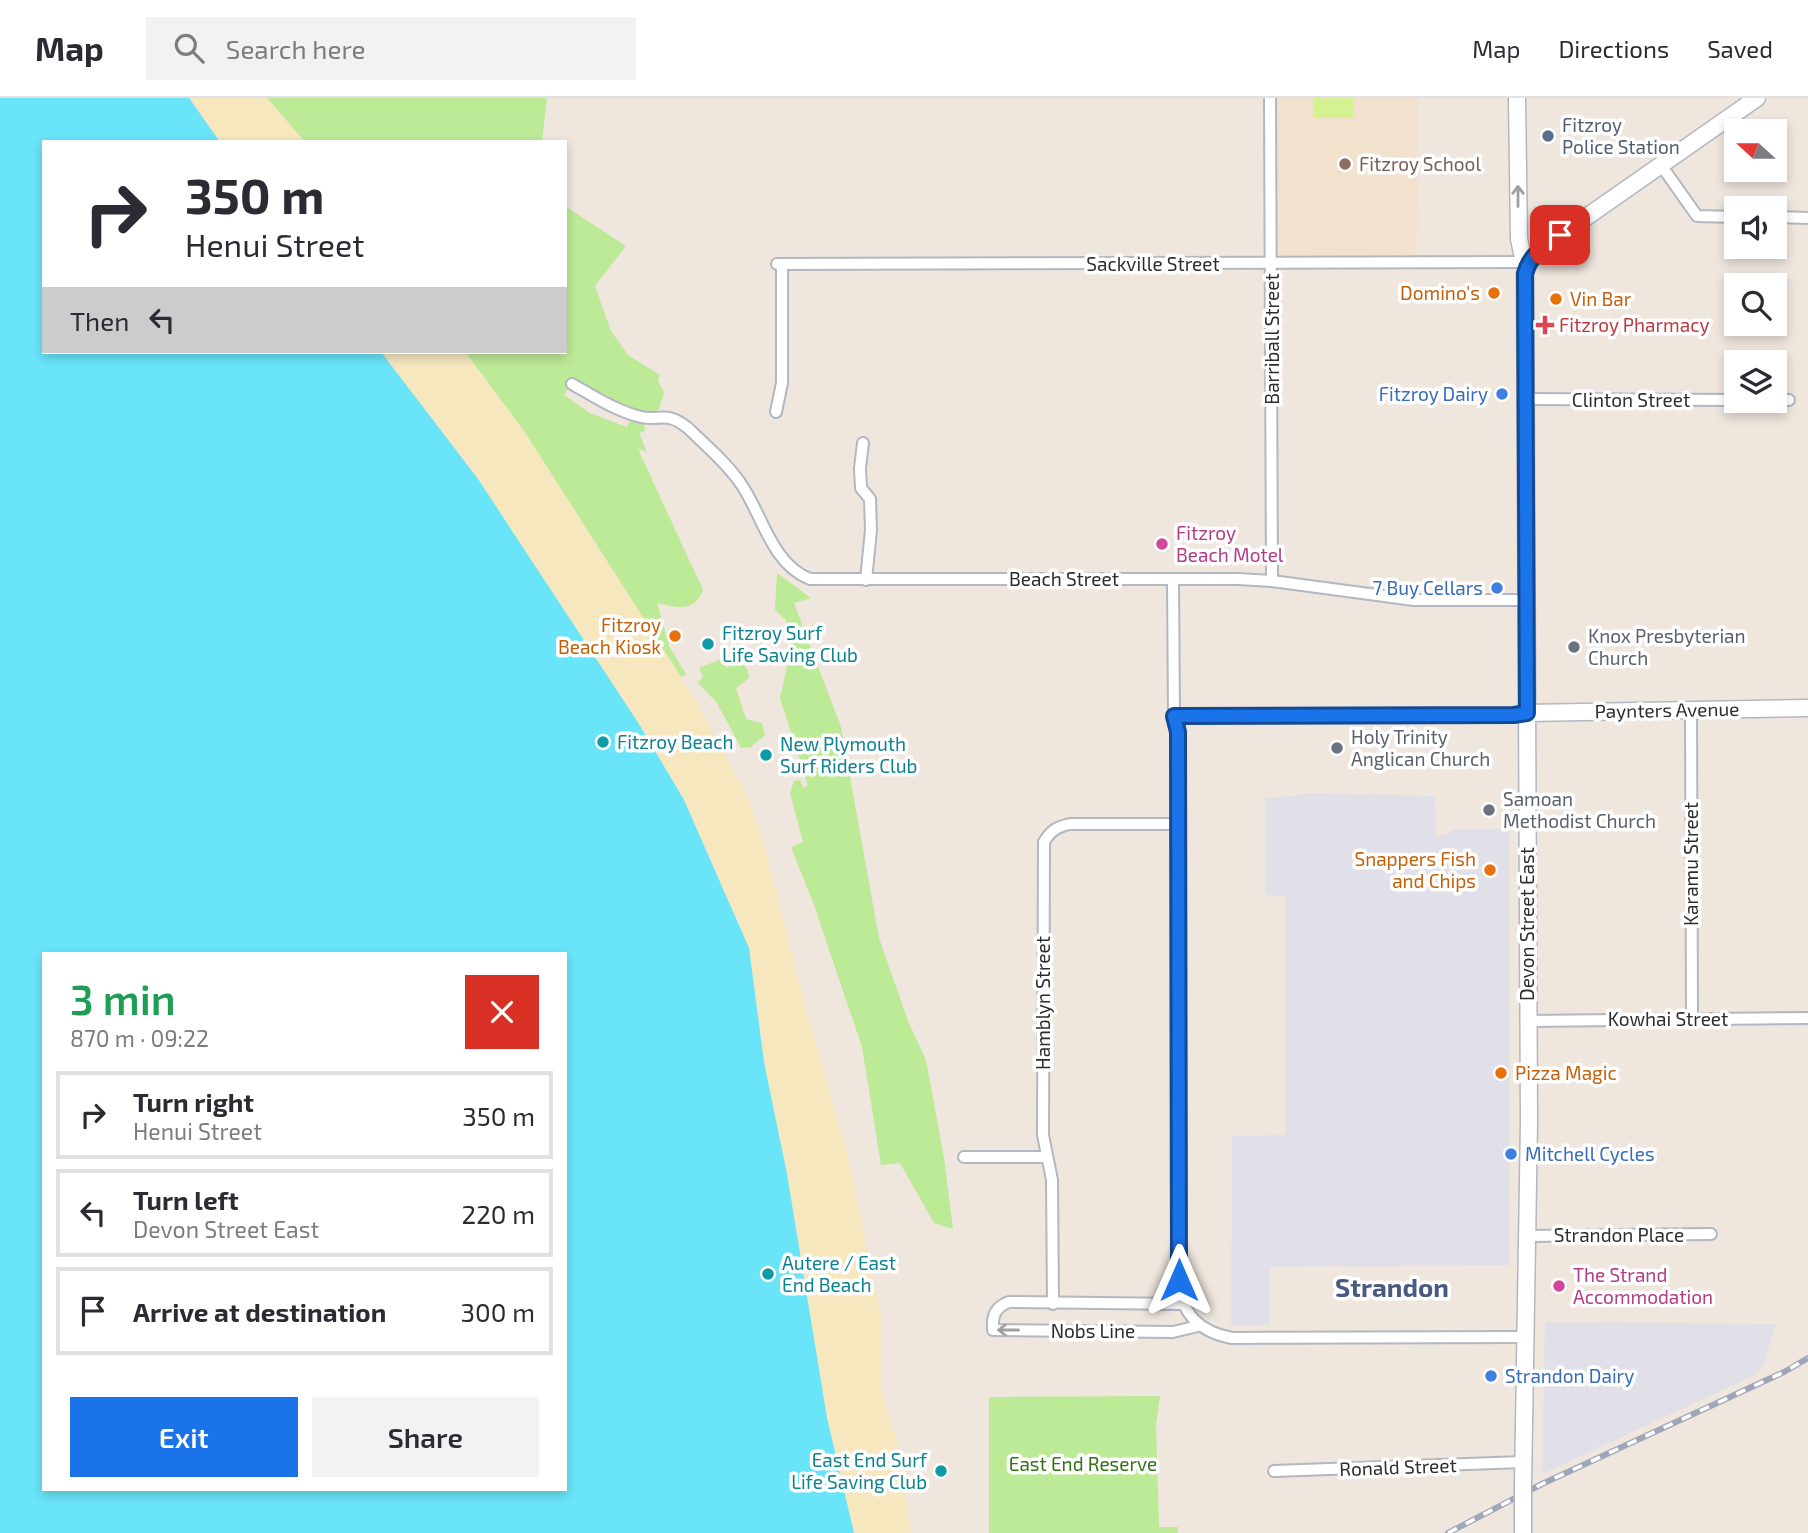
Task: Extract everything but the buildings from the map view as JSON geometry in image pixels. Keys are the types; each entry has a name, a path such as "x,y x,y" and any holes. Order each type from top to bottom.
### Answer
{"main road":[{"path":"1517,98 1519,240 1522,253 1528,262 1552,240 1757,98"},
{"name":"Devon Street East","path":"1523,1533 1527,1337 1524,279 1528,262"},
{"name":"Paynters Avenue","path":"1527,713 1808,708"}],"street":[{"name":"Barriball Street","path":"1270,98 1272,580"},
{"path":"1661,165 1698,216 1724,217"},
{"path":"1787,217 1808,218"},
{"name":"Sackville Street","path":"776,412 782,383 780,264 1528,262"},
{"name":"Beach Street","path":"572,384 602,402 635,416 648,419 665,416 679,421 741,483 776,549 792,570 810,579 1272,580 1414,600 1526,600"},
{"name":"Clinton Street","path":"1525,399 1724,400"},
{"path":"863,443 861,488 870,499 871,530 866,580"},
{"path":"1172,579 1174,716 1178,732 1179,1280 1183,1304 1198,1326"},
{"name":"Karamu Street","path":"1690,709 1692,1018"},
{"path":"1174,716 1527,713"},
{"name":"Hamblyn Street","path":"1053,1304 1052,1180 1043,1135 1044,842 1058,826 1070,824 1178,824"},
{"name":"Kowhai Street","path":"1527,1020 1808,1018"},
{"path":"964,1157 1046,1157"},
{"name":"Strandon Place","path":"1527,1236 1711,1234"},
{"name":"Nobs Line","path":"1183,1304 1009,1302 993,1315 993,1330 1173,1332 1198,1326 1219,1336 1241,1339 1527,1337"},
{"name":"Ronald Street","path":"1274,1471 1523,1462"}],"shaded area":[{"name":"Fitzroy School","path":"1274,98 1418,98 1417,261 1272,261"},
{"path":"1304,793 1435,796 1436,835 1445,835 1454,829 1510,829 1509,1265 1270,1267 1269,1325 1231,1325 1232,1136 1285,1135 1285,896 1266,895 1265,798"},
{"path":"1545,1322 1776,1324 1763,1366 1753,1376 1542,1474"}],"green space":[{"path":"267,98 547,98 542,140 303,140"},
{"path":"1313,98 1353,98 1353,118 1313,118"},
{"path":"567,207 626,246 595,286 611,331 628,355 660,375 658,380 664,393 659,409 649,414 605,397 575,380 564,395 590,413 627,427 631,419 644,423 645,431 639,433 647,452 638,449 703,590 690,606 657,603 670,648 686,674 681,677 524,431 466,354 567,354"},
{"path":"777,573 811,598 794,603 841,727 879,938 908,1021 926,1060 944,1158 953,1229 934,1223 900,1163 881,1165 862,1047 814,905 791,847 803,842 790,793 794,781 800,780 803,788 808,785 780,698 791,648 786,620 775,610"},
{"path":"721,659 726,667 742,664 748,670 749,678 736,688 746,719 762,723 765,735 751,747 741,748 717,703 698,683 703,676 699,668"},
{"name":"East End Reserve","path":"1160,1396 1156,1425 1159,1527 1178,1527 1178,1533 989,1533 989,1397"}],"sand":[{"path":"18,98 267,98 303,140 48,140"},
{"path":"224,354 466,354 524,431 698,704 749,800 766,851 804,1002 849,1160 881,1316 881,1388 898,1444 911,1533 668,1533 640,1085 567,957 567,952 564,952"}],"water":[{"path":"0,98 189,98 219,140 42,140 42,354 383,354 478,479 639,724 684,800 749,948 764,1062 787,1174 827,1418 854,1533 0,1533"}],"railway":[{"path":"1448,1533 1542,1484 1784,1372 1808,1358"}],"place":[{"name":"Fitzroy Police Station","path":"1548,136"},
{"name":"Fitzroy School","path":"1345,164"},
{"name":"Domino's","path":"1494,293"},
{"name":"Vin Bar","path":"1556,299"},
{"name":"Fitzroy Pharmacy","path":"1545,325"},
{"name":"Fitzroy Dairy","path":"1502,394"},
{"name":"Fitzroy Beach Motel","path":"1162,544"},
{"name":"7 Buy Cellars","path":"1497,588"},
{"name":"Fitzroy Beach Kiosk","path":"675,636"},
{"name":"Fitzroy Surf Life Saving Club","path":"708,644"},
{"name":"Knox Presbyterian Church","path":"1574,647"},
{"name":"Fitzroy Beach","path":"603,742"},
{"name":"Holy Trinity Anglican Church","path":"1337,748"},
{"name":"New Plymouth Surf Riders Club","path":"766,755"},
{"name":"Samoan Methodist Church","path":"1489,810"},
{"name":"Snappers Fish and Chips","path":"1490,870"},
{"name":"Pizza Magic","path":"1501,1073"},
{"name":"Mitchell Cycles","path":"1511,1154"},
{"name":"Autere / East End Beach","path":"768,1274"},
{"name":"The Strand Accommodation","path":"1559,1286"},
{"name":"Strandon Dairy","path":"1491,1376"},
{"name":"East End Surf Life Saving Club","path":"941,1471"}],"district":[{"name":"Strandon","path":"1392,1288"}],"route":[{"path":"1179,1280 1178,732 1174,716 1527,713 1525,274 1528,262 1533,256 1560,235"}]}
